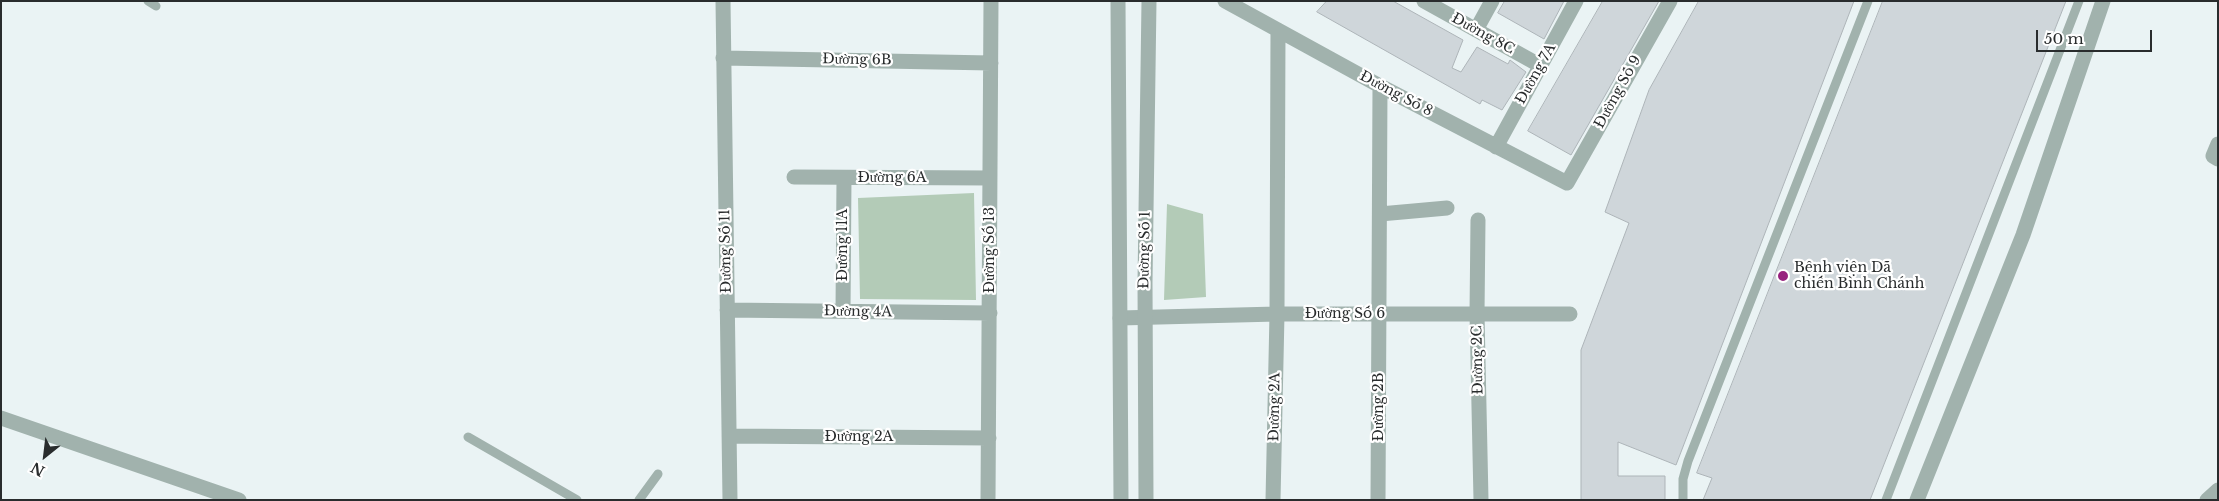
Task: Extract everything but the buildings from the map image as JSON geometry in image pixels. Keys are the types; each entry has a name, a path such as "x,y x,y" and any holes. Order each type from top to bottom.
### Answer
{"street":[{"name":"Đường Số 11","path":"723,1 730,500"},
{"name":"Đường Số 13","path":"988,500 991,1"},
{"name":"Đường Số 1","path":"1118,1 1121,500"},
{"name":"Đường Số 1","path":"1146,500 1145,318 1149,1"},
{"name":"Đường Số 8","path":"1225,1 1380,86 1567,184"},
{"name":"Đường 8C","path":"1424,1 1541,66"},
{"path":"1476,30 1492,1"},
{"name":"Đường 7A","path":"1496,147 1576,1"},
{"name":"Đường Số 9","path":"1567,184 1670,1"},
{"path":"1917,500 2023,235 2103,1"},
{"name":"Đường 2A","path":"1273,500 1277,314 1278,30"},
{"name":"Đường 6B","path":"723,58 991,63"},
{"name":"Đường 2B","path":"1378,500 1380,86"},
{"path":"2218,144 2213,156 2218,159"},
{"name":"Đường 6A","path":"794,177 990,178"},
{"name":"Đường 11A","path":"843,312 844,178"},
{"path":"1380,214 1447,208"},
{"name":"Đường 2C","path":"1478,220 1477,314 1481,500"},
{"name":"Đường 4A","path":"727,310 990,314"},
{"name":"Đường Số 6","path":"1120,318 1380,313 1570,314"},
{"path":"1,418 239,500"},
{"name":"Đường 2A","path":"729,436 989,438"},
{"path":"2207,500 2218,490"}],"lane":[{"path":"1682,500 1683,479 1688,461 1868,1"},
{"path":"1886,500 2079,1"},
{"path":"468,437 577,500"},
{"path":"639,500 658,474"}],"green space":[{"path":"974,193 976,300 860,299 858,198"},
{"path":"1167,204 1203,214 1206,297 1164,300"}],"place":[{"name":"Bệnh viện Dã chiến Bình Chánh","path":"1783,276"}]}
